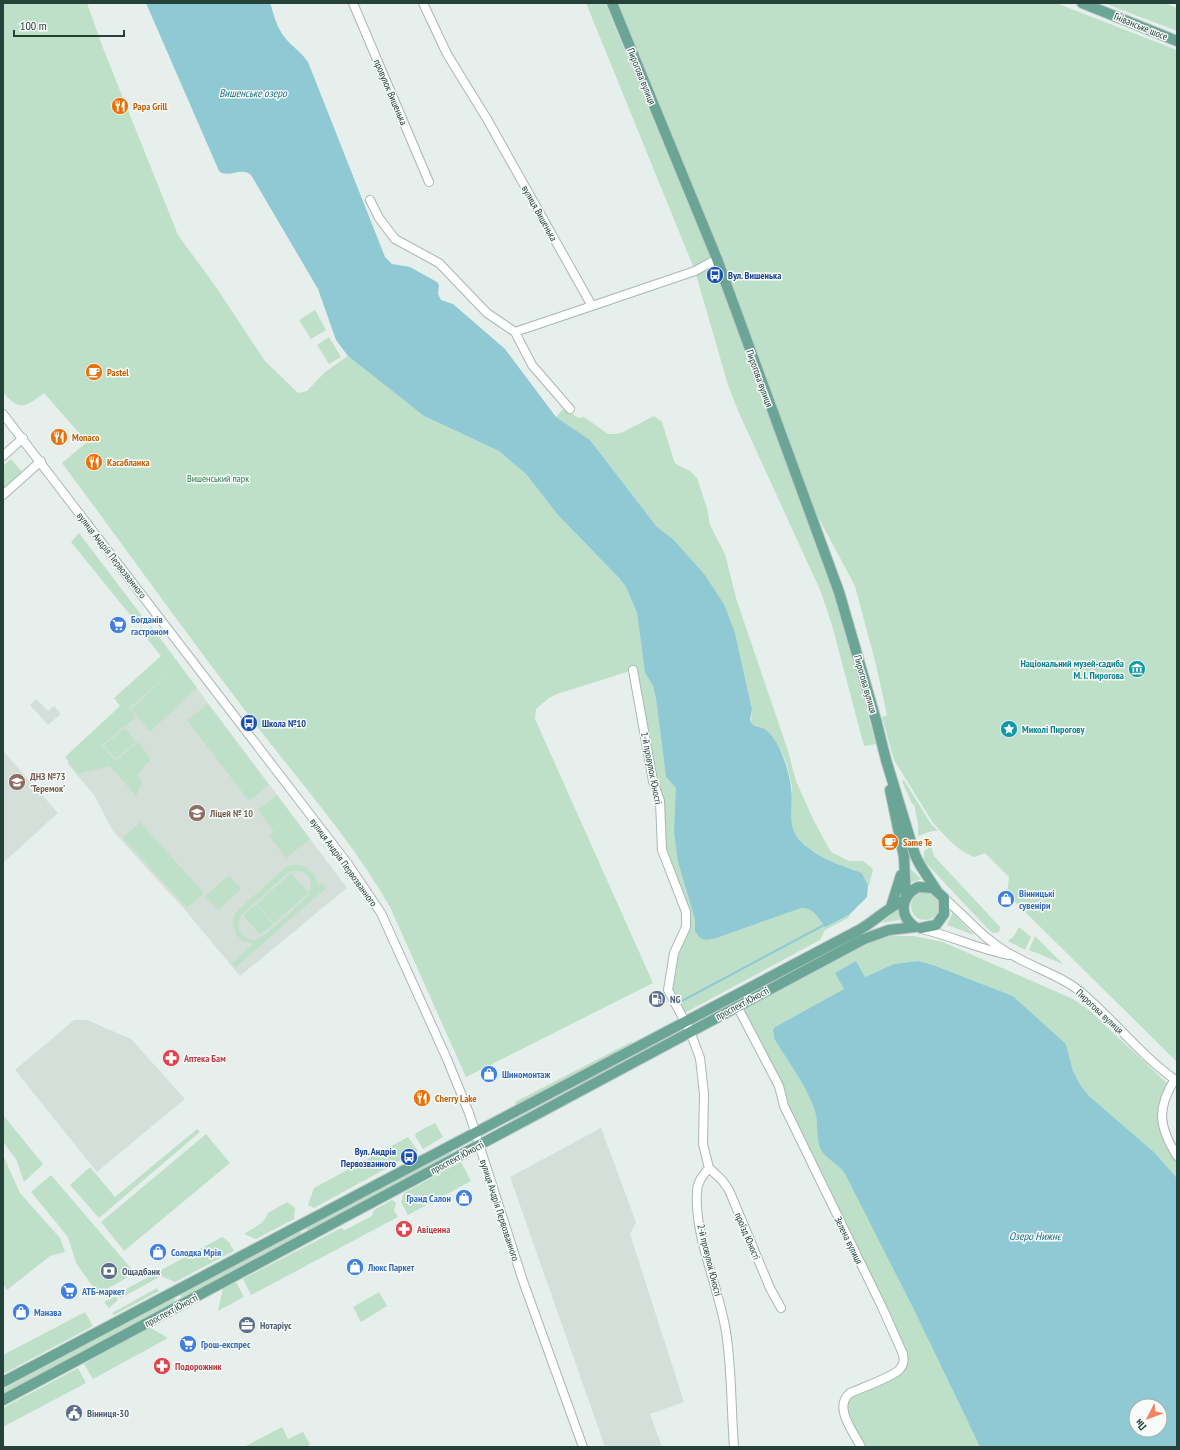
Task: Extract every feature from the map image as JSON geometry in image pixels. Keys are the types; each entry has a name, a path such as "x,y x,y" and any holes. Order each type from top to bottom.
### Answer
{"main road":[{"name":"Пирогова вулиця","path":"612,3 717,259 839,592 886,760 915,855 920,866 940,894"},
{"name":"Гніванське шосе","path":"1086,4 1177,41"},
{"name":"Пирогова вулиця","path":"886,760 892,808 899,835 904,866 905,899"},
{"path":"891,906 897,893 904,866"},
{"path":"918,887 926,887 940,894 945,906 941,920 936,925 918,927 910,923 904,913 905,899 912,891 918,887"},
{"name":"проспект Юності","path":"3,1400 479,1144 859,930 880,916 891,906 905,899"},
{"name":"проспект Юності","path":"3,1382 475,1132 687,1027 737,1006 868,937 889,930 918,927"},
{"path":"301,1225 307,1237"},
{"path":"174,1292 181,1305"}],"street":[{"name":"провулок Вишенька","path":"353,3 429,182"},
{"name":"вулиця Вишенька","path":"423,3 454,65 487,119 592,306"},
{"path":"370,200 379,218 395,239 439,263 487,313 515,332 532,365 570,409"},
{"path":"515,332 695,271 717,259"},
{"name":"вулиця Андрія Первозванного","path":"3,414 41,461 363,884 384,920 447,1059 475,1132 523,1281 583,1447"},
{"path":"3,456 23,438"},
{"path":"3,495 41,461"},
{"name":"1-й провулок Юності","path":"633,670 653,781 660,801 662,850 686,912 686,927 674,953 667,986 669,994 687,1027"},
{"name":"Пирогова вулиця","path":"940,894 989,940 1013,956 1049,972 1076,989 1150,1060 1176,1080"},
{"name":"Пирогова вулиця","path":"918,927 956,938 988,950 1013,956"},
{"name":"Зелена вулиця","path":"737,1006 779,1086 784,1106 882,1307 903,1354 904,1360 896,1372 850,1392 844,1397 842,1404 843,1412 861,1447"},
{"path":"687,1027 700,1058 704,1094 702,1144 709,1168"},
{"path":"1176,1080 1164,1102 1161,1117 1164,1133 1177,1156"},
{"name":"проїзд Юності","path":"709,1168 722,1180 729,1190 770,1288 781,1308"},
{"name":"2-й провулок Юності","path":"709,1168 700,1180 697,1191 697,1207 704,1246 718,1290 726,1332 734,1447"}],"shaded area":[{"name":"Ліцей № 10","path":"178,663 347,888 240,976 185,910 113,831 94,795 67,763"},
{"path":"36,699 48,711 54,706 61,714 48,725 30,705"},
{"name":"ДНЗ №73 'Теремок'","path":"3,751 58,813 3,863"},
{"path":"74,1020 87,1020 131,1039 185,1099 97,1172 15,1070"},
{"path":"601,1128 636,1222 630,1234 684,1402 650,1414 662,1447 605,1447 510,1177"}],"green space":[{"name":"Вишенський парк","path":"3,3 87,3 103,48 178,235 216,287 265,361 298,393 307,391 325,372 348,356 424,416 499,451 526,474 558,515 626,587 637,613 645,673 653,686 656,699 666,777 677,788 676,795 801,908 807,907 812,909 827,904 850,914 848,918 825,930 820,940 681,1015 669,994 686,917 665,858 660,814 633,670 557,694 549,698 536,709 535,719 653,983 466,1077 390,907 358,856 265,737 62,463 87,442 44,393 32,402 18,405 3,392"},
{"path":"586,3 605,3 712,261 834,594 876,744 864,746 832,625 821,592 739,413 728,385 695,271"},
{"path":"612,3 1056,3 1177,50 1177,1062 1007,894 1009,877 985,853 975,857 969,855 952,843 933,823 894,760 882,717 887,715 876,665 855,586 796,476"},
{"path":"1104,3 1163,3 1177,8 1177,31"},
{"path":"315,310 326,330 311,339 299,320"},
{"path":"329,337 341,357 329,364 317,345"},
{"path":"562,410 565,410 579,418 584,417 608,434 621,433 654,416 662,422 674,461 676,464 690,471 697,478 707,508 710,525 725,554 736,598 788,751 796,781 814,821 831,852 849,861 863,861 873,869 869,886 862,873 830,861 819,855 801,841 794,832 791,822 792,788 787,765 775,741 766,730 754,726 751,722 752,709 738,646 724,604 705,575 673,539 657,527 590,440 556,417"},
{"path":"11,459 23,473 3,491 3,466"},
{"path":"79,533 145,620 139,618 135,621 71,542"},
{"path":"151,626 197,688 150,732 131,709 178,666 129,708 136,717 102,745 115,761 138,742 151,759 137,775 142,781 136,796 110,766 78,774 65,757 120,706 114,698 161,656 144,635"},
{"path":"208,704 269,785 249,801 187,720"},
{"path":"125,728 136,742 115,759 104,745"},
{"path":"904,780 931,824 938,831 932,831 918,836 918,824 914,804 912,804 902,781"},
{"path":"277,795 310,839 286,858 269,836 274,832 258,810"},
{"path":"140,822 204,893 187,908 123,838"},
{"path":"931,846 934,856 1000,927 999,932 993,933 988,929 924,861 924,851"},
{"path":"298,865 307,868 316,878 318,887 322,883 326,888 235,968 231,964 253,944 242,941 236,934 233,924 234,915 286,867","holes":["289,872 303,872 309,877 311,885 309,895 267,933 253,940 246,938 239,929 238,925 241,915"]},
{"path":"911,869 921,879 910,883"},
{"path":"291,873 309,893 274,923 257,904"},
{"path":"229,875 241,889 218,910 205,896"},
{"path":"925,892 935,896 939,906 935,916 925,920 915,916 911,906 915,896"},
{"path":"256,904 273,924 260,935 243,915"},
{"path":"897,910 900,920 881,923"},
{"path":"953,913 974,935 947,925"},
{"path":"1019,927 1031,937 1025,950 1008,941 1014,936"},
{"path":"914,936 943,942 1073,999 1089,1010 1170,1086 1162,1110 1177,1156 1177,1179 1155,1153 1089,1096 1081,1086 1073,1071 1066,1044 1013,996 933,965 919,961 894,964 865,977 855,961 844,989 775,1027 773,1034 801,1081 815,1110 818,1141 821,1150 840,1167 845,1174 914,1310 980,1447 861,1447 843,1412 845,1397 896,1372 904,1360 781,1091 740,1012 861,947 884,937"},
{"path":"1035,936 1063,964 1029,950"},
{"path":"633,1041 621,1056 519,1109 515,1102"},
{"path":"3,1115 43,1164 24,1182 16,1159 3,1142"},
{"path":"435,1123 443,1137 423,1149 415,1136 416,1133"},
{"path":"197,1129 200,1132 99,1218 70,1185 90,1167 115,1197"},
{"path":"206,1134 230,1163 124,1251 101,1222"},
{"path":"408,1137 418,1151 314,1208 308,1205 314,1188"},
{"path":"450,1150 452,1154 308,1231 306,1228"},
{"path":"3,1155 20,1193 60,1238 65,1252 50,1256 7,1290 3,1284"},
{"path":"461,1162 471,1181 408,1215 401,1202 404,1193"},
{"path":"51,1175 135,1273 98,1294 76,1263 68,1237 31,1192"},
{"path":"392,1200 396,1203 394,1210 398,1217 251,1295 243,1279 341,1228 345,1230 372,1216 374,1210"},
{"path":"287,1202 295,1208 294,1219 256,1239 246,1235 245,1233 262,1223 268,1213"},
{"path":"300,1231 302,1234 182,1298 180,1295"},
{"path":"222,1237 229,1242 234,1251 175,1282 161,1276 121,1298 117,1294"},
{"path":"236,1282 244,1297 218,1311 223,1288"},
{"path":"157,1288 159,1291 114,1315 112,1313"},
{"path":"379,1292 387,1306 361,1322 353,1307"},
{"path":"116,1296 118,1300 109,1308 104,1302"},
{"path":"174,1298 176,1302 3,1394 3,1389"},
{"path":"85,1312 93,1326 5,1373 3,1371 3,1355"},
{"path":"149,1327 168,1338 93,1379 84,1364"},
{"path":"78,1368 86,1383 3,1427 3,1408"},
{"path":"282,1427 288,1439 303,1432 310,1444 307,1447 244,1447"}],"water":[{"name":"Вишенське озеро","path":"146,3 270,3 280,31 308,62 385,257 392,264 410,267 437,282 439,285 438,294 441,300 453,304 505,349 556,417 590,440 657,527 673,539 705,575 724,604 735,633 752,709 750,720 752,724 766,730 776,741 786,765 792,794 791,820 794,832 804,845 819,855 862,873 868,885 867,897 850,914 825,927 812,911 801,908 716,938 706,940 700,938 695,931 695,919 678,862 674,831 676,788 666,777 656,699 653,686 645,673 637,613 626,587 558,515 526,474 499,451 424,416 348,356 336,340 318,289 251,175 243,172 227,174 219,171"},
{"name":"Озеро Нижнє","path":"856,961 865,977 894,964 919,961 1013,996 1066,1044 1073,1071 1081,1086 1089,1096 1155,1153 1175,1176 1177,1179 1177,1447 980,1447 914,1310 845,1174 840,1167 826,1157 821,1150 818,1141 815,1111 802,1083 774,1038 773,1030 775,1027 844,989 835,973"}],"waterway":[{"path":"680,1002 824,925"}],"place":[{"name":"Papa Grill","path":"120,106"},
{"name":"Вул. Вишенька","path":"715,275"},
{"name":"Pastel","path":"94,372"},
{"name":"Monaco","path":"59,437"},
{"name":"Касабланка","path":"94,462"},
{"name":"Богданів гастроном","path":"118,625"},
{"name":"Національний музей-садиба М. І. Пирогова","path":"1137,669"},
{"name":"Школа №10","path":"249,723"},
{"name":"Миколі Пирогову","path":"1009,729"},
{"name":"ДНЗ №73 'Теремок'","path":"17,782"},
{"name":"Ліцей № 10","path":"197,813"},
{"name":"Same Te","path":"890,842"},
{"name":"Вінницькі сувеніри","path":"1006,899"},
{"name":"NG","path":"657,999"},
{"name":"Аптека Бам","path":"171,1058"},
{"name":"Шиномонтаж","path":"489,1074"},
{"name":"Cherry Lake","path":"422,1098"},
{"name":"Вул. Андрія Первозванного","path":"409,1157"},
{"name":"Гранд Салон","path":"464,1198"},
{"name":"Авіценна","path":"404,1229"},
{"name":"Солодка Мрія","path":"158,1252"},
{"name":"Люкс Паркет","path":"355,1267"},
{"name":"Ощадбанк","path":"109,1271"},
{"name":"АТБ-маркет","path":"69,1291"},
{"name":"Манава","path":"21,1312"},
{"name":"Нотаріус","path":"247,1325"},
{"name":"Грош-експрес","path":"188,1344"},
{"name":"Подорожник","path":"162,1366"},
{"name":"Вінниця-30","path":"74,1413"}]}
